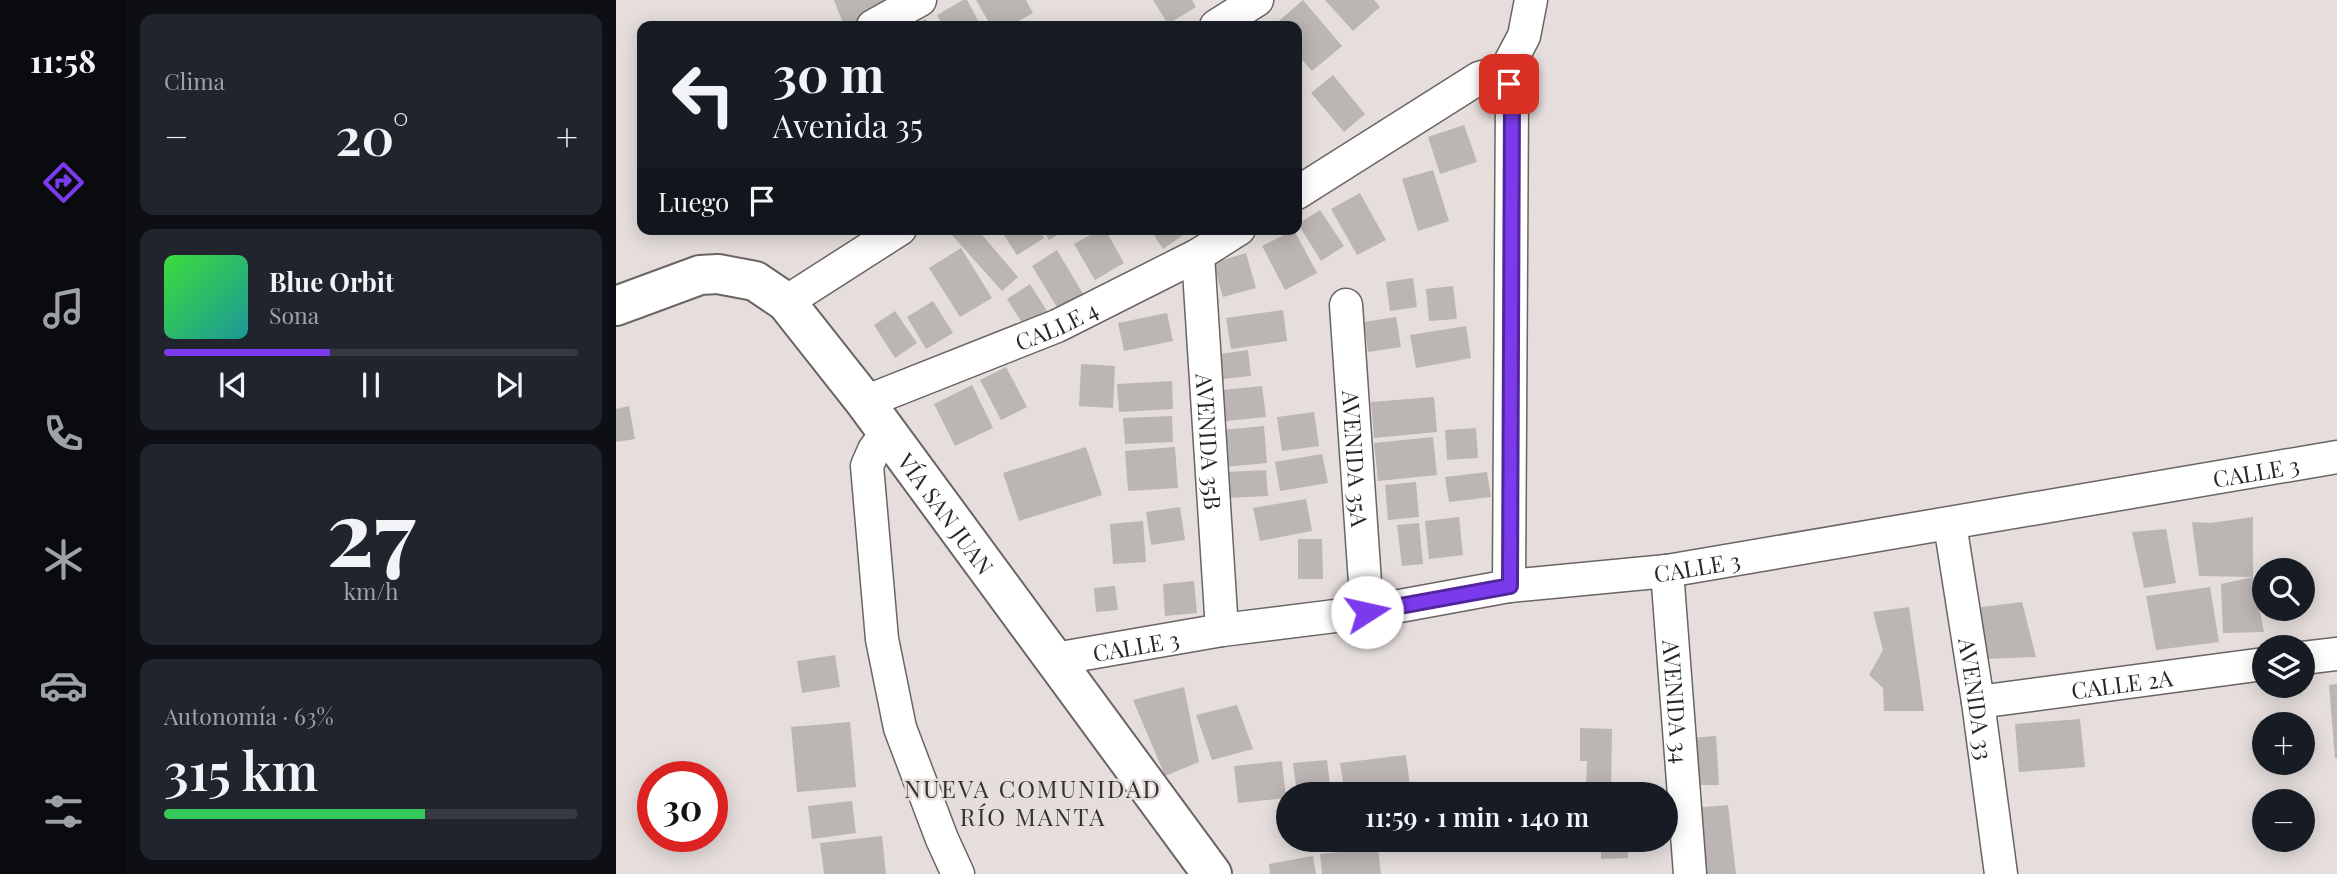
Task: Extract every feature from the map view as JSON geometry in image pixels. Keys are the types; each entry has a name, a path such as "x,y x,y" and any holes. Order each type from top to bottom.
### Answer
{"street":[{"path":"882,21 920,0"},
{"path":"1224,21 1257,0"},
{"path":"1510,586 1512,98 1506,70 1524,36 1531,0"},
{"path":"1302,190 1479,78 1506,70"},
{"path":"786,302 891,235"},
{"name":"CALLE 4","path":"876,417 1198,255 1230,235"},
{"name":"AVENIDA 35B","path":"1198,255 1222,630"},
{"name":"VÍA SAN JUAN","path":"616,306 700,275 718,274 755,281 786,302 876,417 1212,874"},
{"name":"AVENIDA 35A","path":"1346,306 1367,612"},
{"path":"876,417 874,450 867,466 882,639 900,728 958,874"},
{"name":"CALLE 3","path":"1055,659 1222,630 1367,612 1510,586 1667,570 2337,457"},
{"name":"AVENIDA 33","path":"1950,524 2001,874"},
{"name":"AVENIDA 34","path":"1667,570 1689,874"},
{"path":"2315,657 2337,654"},
{"name":"CALLE 2A","path":"1978,702 2252,666"}],"building":[{"path":"834,0 894,0 895,4 856,21 842,21"},
{"path":"967,0 978,21 940,21 937,15"},
{"path":"976,0 1026,0 1033,13 1019,21 988,21"},
{"path":"1153,0 1192,0 1196,7 1173,21 1166,21"},
{"path":"1303,0 1342,46 1312,71 1302,60 1302,21 1279,21"},
{"path":"1325,0 1374,0 1380,7 1353,31"},
{"path":"1333,75 1365,114 1344,132 1311,93"},
{"path":"1464,125 1477,162 1440,174 1428,137"},
{"path":"1433,170 1449,221 1418,231 1402,179"},
{"path":"1360,193 1386,240 1357,255 1331,209"},
{"path":"1320,210 1344,246 1321,261 1302,230 1302,221"},
{"path":"952,235 982,235 1018,277 1002,291"},
{"path":"1004,235 1042,235 1044,238 1017,255"},
{"path":"1090,235 1108,235 1124,263 1095,280 1074,244"},
{"path":"1154,235 1183,235 1163,249"},
{"path":"1284,235 1297,235 1317,273 1285,290 1262,246"},
{"path":"961,248 992,298 960,317 929,268"},
{"path":"1057,250 1088,302 1063,317 1032,266"},
{"path":"1246,253 1256,288 1223,297 1213,263"},
{"path":"1413,278 1417,307 1390,311 1386,282"},
{"path":"1030,284 1052,319 1029,334 1007,299"},
{"path":"1453,286 1457,319 1429,321 1426,289"},
{"path":"933,301 953,333 926,349 907,317"},
{"path":"1283,310 1287,341 1231,349 1226,318"},
{"path":"895,311 917,343 895,358 874,325"},
{"path":"1167,313 1173,341 1124,351 1118,323"},
{"path":"1396,317 1401,347 1368,352 1364,322"},
{"path":"1466,326 1471,358 1416,368 1410,335"},
{"path":"1248,350 1251,376 1223,379 1220,354"},
{"path":"1081,364 1115,366 1113,408 1079,406"},
{"path":"1006,367 1027,407 1001,420 980,380"},
{"path":"1172,381 1173,409 1119,412 1117,384"},
{"path":"972,385 993,428 955,446 934,404"},
{"path":"1262,386 1266,417 1226,421 1222,390"},
{"path":"1434,397 1437,432 1374,438 1371,402"},
{"path":"629,406 635,439 616,442 616,409"},
{"path":"1314,412 1319,446 1282,451 1277,417"},
{"path":"1172,416 1173,442 1125,444 1123,418"},
{"path":"1264,426 1267,463 1225,467 1221,430"},
{"path":"1476,428 1478,458 1447,460 1445,430"},
{"path":"1433,437 1437,475 1378,481 1374,443"},
{"path":"1086,447 1102,495 1019,521 1003,473"},
{"path":"1175,447 1178,488 1128,491 1125,451"},
{"path":"1322,454 1328,483 1280,491 1275,462"},
{"path":"1266,470 1268,496 1228,498 1226,472"},
{"path":"1487,472 1491,497 1449,502 1445,477"},
{"path":"1416,482 1419,517 1388,520 1385,485"},
{"path":"1306,499 1312,531 1260,541 1253,508"},
{"path":"1180,507 1185,540 1151,545 1146,512"},
{"path":"1459,517 1463,555 1429,559 1425,521"},
{"path":"2253,517 2252,577 2199,576 2192,522 2211,523"},
{"path":"1143,521 1146,562 1113,564 1110,524"},
{"path":"1419,523 1423,564 1402,566 1397,525"},
{"path":"2166,529 2176,583 2144,588 2132,532"},
{"path":"1298,539 1322,539 1323,579 1298,579"},
{"path":"2252,577 2252,621 2262,621 2264,632 2223,633 2221,584"},
{"path":"1194,581 1197,613 1165,616 1163,584"},
{"path":"1115,586 1118,610 1096,612 1094,588"},
{"path":"2210,587 2219,642 2156,650 2146,596"},
{"path":"2022,602 2036,657 1985,659 1974,608"},
{"path":"1909,607 1924,711 1884,711 1883,688 1869,675 1883,650 1873,612"},
{"path":"835,655 840,687 802,693 797,661"},
{"path":"2337,684 2337,758 2335,758 2329,685"},
{"path":"1184,687 1199,762 1165,776 1133,700"},
{"path":"1237,705 1253,749 1212,760 1196,715"},
{"path":"2080,719 2085,767 2019,772 2015,724"},
{"path":"850,722 856,787 797,792 791,727"},
{"path":"1580,728 1612,729 1611,782 1586,782 1587,761 1580,761"},
{"path":"1716,736 1719,785 1692,785 1689,738"},
{"path":"1406,755 1409,782 1343,782 1340,763"},
{"path":"1327,760 1330,782 1295,782 1293,763"},
{"path":"1282,761 1284,782 1276,782 1276,799 1238,803 1234,766"},
{"path":"852,801 856,833 812,839 808,806"},
{"path":"1728,805 1736,874 1699,874 1692,808"},
{"path":"882,836 886,874 824,874 820,843"},
{"path":"1378,852 1381,874 1322,874 1320,854"},
{"path":"1601,852 1628,852 1628,858 1601,859"},
{"path":"1313,856 1316,874 1270,874 1269,864"}],"district":[{"name":"NUEVA COMUNIDAD RÍO MANTA","path":"1033,802"}],"route":[{"path":"1367,612 1510,586 1512,98 1509,84"}]}
